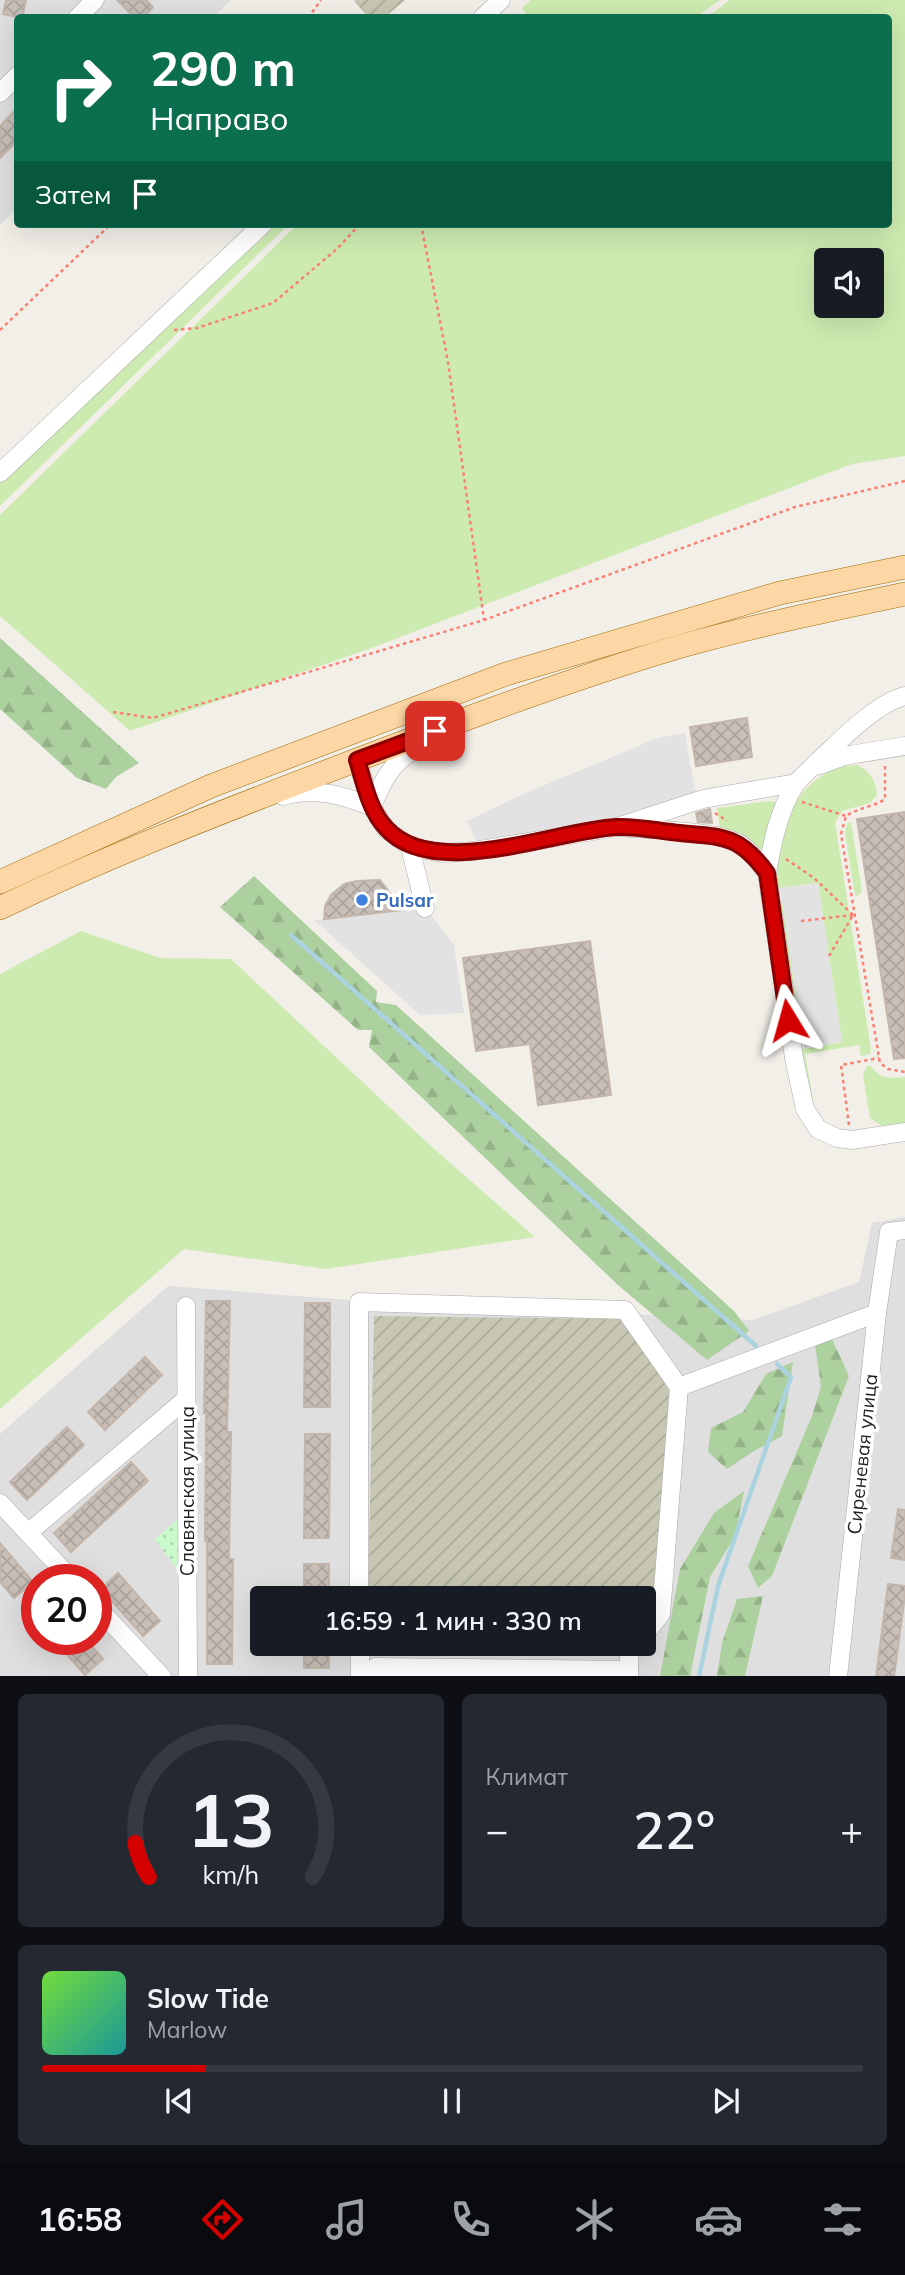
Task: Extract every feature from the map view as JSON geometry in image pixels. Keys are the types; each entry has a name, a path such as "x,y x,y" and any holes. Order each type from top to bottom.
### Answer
{"main road":[{"path":"0,882 211,786 506,674 780,593 905,567"},
{"path":"0,908 80,870 199,821 486,712 678,648 790,619 905,594"},
{"path":"349,732 357,760"}],"street":[{"path":"76,11 95,0"},
{"path":"486,14 500,0"},
{"path":"0,93 14,79"},
{"path":"0,473 259,228"},
{"path":"905,696 895,699 853,729 811,768 793,790 774,837 767,873 794,1058 806,1109 818,1129 837,1138 852,1140 905,1132"},
{"path":"372,807 381,782 399,760 423,744 486,712"},
{"path":"811,768 844,756 905,746"},
{"path":"357,760 372,807 386,829 411,847 442,853 474,851 617,827 703,799 793,790"},
{"path":"199,821 302,792 334,793 372,807"},
{"path":"617,827 709,835 735,841 755,856 767,873"},
{"path":"411,847 425,908"},
{"name":"Сиреневая улица","path":"838,1676 877,1313 897,1231"},
{"path":"359,1586 359,1302 625,1310 679,1388 661,1614 656,1620"},
{"name":"Славянская улица","path":"186,1306 188,1676"},
{"path":"679,1388 877,1313"},
{"path":"28,1533 186,1399"},
{"path":"0,1503 57,1564"},
{"path":"112,1623 162,1676"},
{"path":"360,1656 360,1676"},
{"path":"371,1676 376,1667 629,1673"}],"path":[{"path":"0,330 107,228"},
{"path":"163,319 170,330 197,328 273,303 338,248 356,228"},
{"path":"422,228 448,362 484,620"},
{"path":"114,712 153,718 484,620 795,507 905,481"},
{"path":"885,749 885,799 846,816 841,834 880,1063 888,1069 905,1072"},
{"path":"793,790 846,816"},
{"path":"801,921 853,915"},
{"path":"829,956 853,915"},
{"path":"852,1140 841,1065 879,1058"}],"shaded area":[{"path":"0,0 231,0 216,14 14,14 14,211 0,225"},
{"path":"405,0 389,14 365,14 354,1"},
{"path":"685,733 696,797 624,816 477,842 467,821 521,795 658,738"},
{"path":"818,883 842,1042 804,1048 780,888"},
{"path":"425,908 454,945 464,1013 420,1015 314,920"},
{"path":"905,1217 905,1676 0,1676 0,1434 168,1286 349,1300 753,1320 859,1282 872,1223"},
{"path":"374,1316 622,1319 669,1390 656,1610 656,1586 368,1586"},
{"path":"367,1656 626,1656 625,1666 367,1664"}],"green space":[{"path":"531,0 720,0 700,14 526,14 522,8"},
{"path":"730,0 905,0 905,456 852,464 369,649 130,731 0,616 0,515 294,228 892,228 892,14 711,14"},
{"path":"273,228 285,228 0,506 0,482"},
{"path":"0,638 139,763 116,777 106,789 77,778 0,709"},
{"path":"857,765 872,777 877,795 870,803 842,811 835,823 871,1049 870,1054 861,1056 859,1045 805,1054 814,1105 812,1108 798,1050 842,1042 818,883 780,888 776,885 778,845 793,807 805,791 819,778 837,769"},
{"path":"770,801 778,803 765,848 762,850 737,835 720,830 717,808"},
{"path":"851,822 862,891 857,897 845,834 847,824"},
{"path":"254,876 377,991 376,1002 396,1005 734,1311 749,1331 707,1360 619,1286 369,1047 372,1030 358,1030 220,907"},
{"path":"782,900 803,1039 800,1039 779,902"},
{"path":"81,931 160,958 231,959 432,1147 535,1237 326,1269 184,1249 0,1409 0,974"},
{"path":"867,1066 886,1077 905,1077 905,1125 883,1127 870,1118 863,1075"},
{"path":"831,1337 849,1376 772,1576 758,1588 748,1566 812,1416 821,1387 815,1344"},
{"path":"793,1362 782,1436 727,1469 708,1452 711,1428 743,1412 766,1374"},
{"path":"744,1491 735,1536 710,1577 690,1676 660,1676 680,1569 714,1513"},
{"path":"178,1519 179,1572 155,1539"},
{"path":"763,1596 745,1676 717,1676 722,1643 737,1599"}],"building":[{"path":"6,0 26,0 23,14 14,14 14,16 3,14"},
{"path":"117,0 146,0 153,7 147,14 131,14"},
{"path":"14,111 14,144 0,158 0,126"},
{"path":"747,718 752,757 696,766 690,727"},
{"path":"710,809 712,823 698,822 696,813"},
{"path":"905,812 905,1058 894,1059 857,819"},
{"name":"Pulsar","path":"380,880 403,910 324,919 325,906 331,895 344,884"},
{"path":"590,941 611,1095 538,1105 530,1044 476,1051 463,958"},
{"path":"206,1301 230,1301 227,1432 231,1432 229,1559 233,1559 232,1664 207,1664 204,1413"},
{"path":"305,1303 330,1303 330,1407 304,1407"},
{"path":"145,1357 162,1375 105,1430 88,1412"},
{"path":"67,1427 84,1445 27,1500 10,1482"},
{"path":"305,1434 330,1434 329,1538 304,1538"},
{"path":"131,1462 148,1481 71,1552 54,1533"},
{"path":"898,1509 905,1510 905,1560 891,1558"},
{"path":"0,1543 21,1568 21,1592 14,1598 0,1582"},
{"path":"304,1564 329,1564 329,1586 304,1586"},
{"path":"118,1573 160,1621 143,1636 112,1601 112,1579"},
{"path":"888,1584 905,1586 894,1676 876,1676"},
{"path":"67,1655 100,1655 103,1659 85,1675"},
{"path":"304,1656 329,1656 329,1668 304,1668"}],"waterway":[{"path":"291,935 756,1346"},
{"path":"699,1676 718,1586 791,1377 777,1364"}],"place":[{"name":"Pulsar","path":"362,900"}],"route":[{"path":"435,731 357,760 372,807 386,829 411,847 442,853 474,851 617,827 709,835 735,841 755,856 767,873 788,1020"}]}
